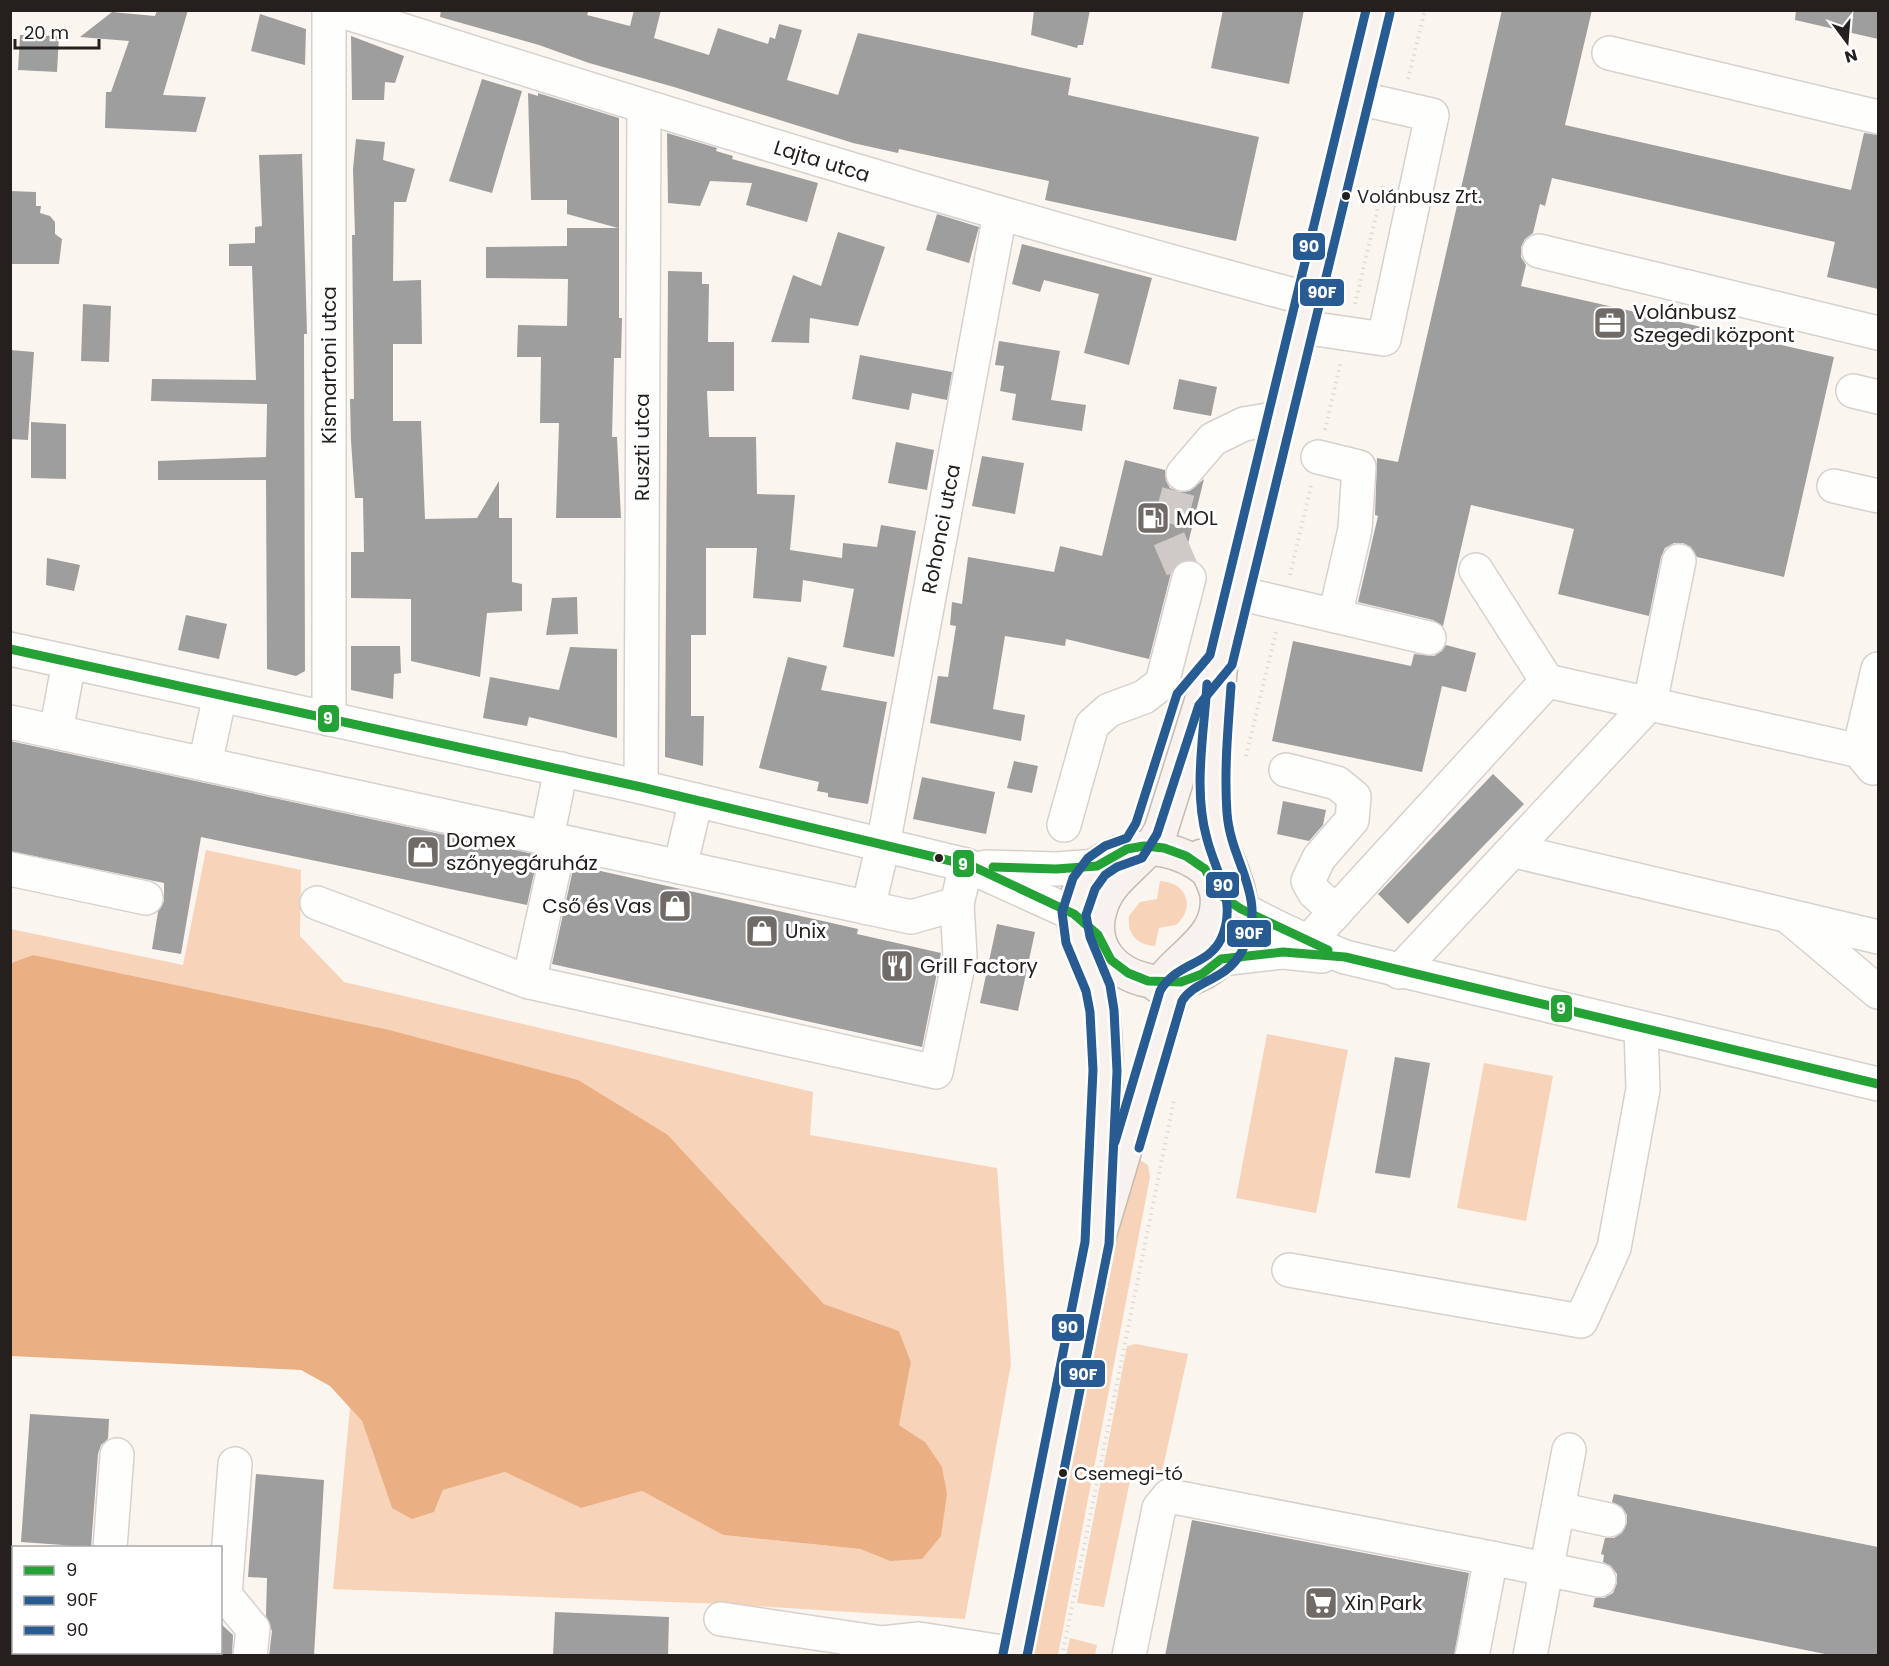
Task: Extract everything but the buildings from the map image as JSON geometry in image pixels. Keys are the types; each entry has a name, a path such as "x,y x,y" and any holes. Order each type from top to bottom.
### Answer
{"main road":[{"path":"1015,1655 1097,1243 1171,996 1170,983 1204,938 1215,917 1221,891 1237,881 1222,846 1215,820 1228,761 1221,661 1378,10"},
{"path":"1097,1243 1105,1070 1101,998 1082,952 1094,936 1110,889 1144,847 1147,828 1188,699 1221,661"},
{"path":"1094,936 1128,973 1170,983 1202,974 1221,959 1236,936 1221,891 1197,836 1197,820 1228,761"},
{"path":"1105,1070 1119,1020 1118,992 1094,936 1084,883 1097,866 1119,852 1144,847 1176,851 1221,891"}],"street":[{"name":"Kismartoni utca","path":"329,10 329,718"},
{"name":"Lajta utca","path":"339,10 644,107 1000,214 1306,313 1348,333 1384,339 1432,115 1402,108"},
{"path":"1610,53 1878,117"},
{"path":"1358,98 1402,108"},
{"name":"Ruszti utca","path":"641,787 644,107"},
{"name":"Rohonci utca","path":"868,908 882,845 1000,214"},
{"path":"1539,251 1878,333"},
{"path":"1182,474 1213,439 1244,424 1280,418"},
{"path":"1318,457 1359,467 1355,529 1335,616"},
{"path":"1834,486 1878,496"},
{"path":"1399,972 1515,851 1650,703 1679,561"},
{"path":"1476,570 1547,681 1869,753"},
{"path":"1064,825 1092,725 1109,710 1144,697 1162,683 1186,574 1201,592 1283,603 1429,638"},
{"path":"10,649 641,787 969,866 1056,869 1097,866"},
{"path":"56,732 69,662"},
{"path":"1878,669 1869,753 1878,776"},
{"path":"1308,942 1547,681"},
{"path":"205,764 220,695"},
{"path":"10,722 911,917 957,904"},
{"path":"529,982 554,840 561,769"},
{"path":"1286,770 1337,783 1354,797 1352,820 1319,858 1308,881 1314,892 1336,912"},
{"path":"680,867 696,800"},
{"path":"1515,851 1878,937"},
{"path":"317,903 529,982 936,1072 960,956 957,904 969,866"},
{"path":"969,866 1094,936"},
{"path":"10,869 146,898"},
{"path":"1221,891 1308,942 1345,957 1399,972 1878,1084"},
{"path":"1787,915 1878,992"},
{"path":"1221,959 1283,952 1345,957"},
{"path":"1289,1270 1581,1321 1614,1248 1643,1089 1641,1029"},
{"path":"1530,1656 1569,1450"},
{"path":"110,1546 117,1455"},
{"path":"235,1464 223,1594 253,1629 250,1656"},
{"path":"1129,1656 1159,1508 1169,1496 1599,1580"},
{"path":"1558,1509 1609,1520"},
{"path":"1472,1656 1491,1558"},
{"path":"720,1619 869,1649 919,1639 1015,1655"}],"path":[{"path":"1402,108 1425,10"},
{"path":"1228,761 1283,603 1385,176"},
{"path":"1062,1656 1176,1091"}],"shaded area":[{"path":"206,850 301,870 300,936 344,982 813,1092 810,1135 997,1168 1011,1364 965,1619 723,1604 333,1589 350,1408 362,1421 392,1508 434,1512 443,1490 505,1472 581,1508 642,1491 723,1535 860,1549 890,1561 925,1442 899,1425 911,1362 899,1331 824,1304 668,1135 33,955 11,963 11,929 183,965"},
{"path":"1160,881 1177,886 1186,897 1187,904 1186,911 1176,925 1159,928 1155,946 1138,941 1134,937 1130,928 1129,916 1140,902 1157,899"},
{"path":"33,955 389,1030 578,1080 668,1135 824,1304 899,1331 911,1362 899,1425 925,1442 942,1467 947,1494 941,1536 922,1559 890,1561 860,1549 723,1535 642,1491 581,1508 505,1472 443,1490 434,1512 412,1519 392,1508 362,1421 330,1386 301,1370 11,1356 11,963"},
{"path":"1267,1034 1348,1050 1316,1213 1236,1198"},
{"path":"1484,1063 1553,1076 1526,1221 1457,1208"},
{"path":"1135,1157 1148,1165 1150,1177 1058,1655 1028,1656 1110,1234"},
{"path":"1136,1344 1188,1354 1162,1472 1133,1466 1104,1607 1077,1603 1127,1346"},
{"path":"1070,1638 1097,1645 1095,1655 1066,1655"}],"tunnel":[{"path":"1182,569 1167,534 1183,474"}],"transit line":[{"name":"90","path":"1003,1654 1085,1242 1093,1070 1090,1012 1086,991 1066,943 1062,912 1073,878 1088,858 1105,846 1127,838 1136,823 1177,694 1210,655 1366,10"},
{"name":"90F","path":"1027,1656 1109,1244 1117,1071 1114,1010 1110,985 1090,937 1086,915 1095,889 1105,875 1117,867 1142,858 1157,834 1199,705 1232,665 1390,13"},
{"name":"9","path":"10,649 641,787 972,866 1074,914 1098,935 1111,960 1128,973 1148,981 1181,982 1202,974 1221,959 1283,952 1345,957 1878,1084"},
{"name":"90","path":"1115,1142 1160,991 1175,974 1200,960 1215,948 1226,926 1224,888 1207,839 1201,801 1201,762 1207,684"},
{"name":"90F","path":"1139,1148 1182,1001 1194,989 1219,975 1234,962 1241,953 1249,933 1252,915 1251,899 1235,850 1227,813 1226,765 1231,686"},
{"name":"9","path":"993,867 1056,869 1097,866 1127,849 1144,846 1164,848 1186,856 1205,869 1217,893 1241,909 1328,950"}],"place":[{"name":"Volánbusz Zrt.","path":"1346,196"},
{"name":"Volánbusz Szegedi központ","path":"1610,323"},
{"name":"MOL","path":"1153,518"},
{"name":"Domex szőnyegáruház","path":"423,852"},
{"name":"Cső és Vas","path":"675,906"},
{"name":"Unix","path":"762,931"},
{"name":"Grill Factory","path":"897,966"},
{"name":"Csemegi-tó","path":"1063,1473"},
{"name":"Xin Park","path":"1321,1603"}]}
